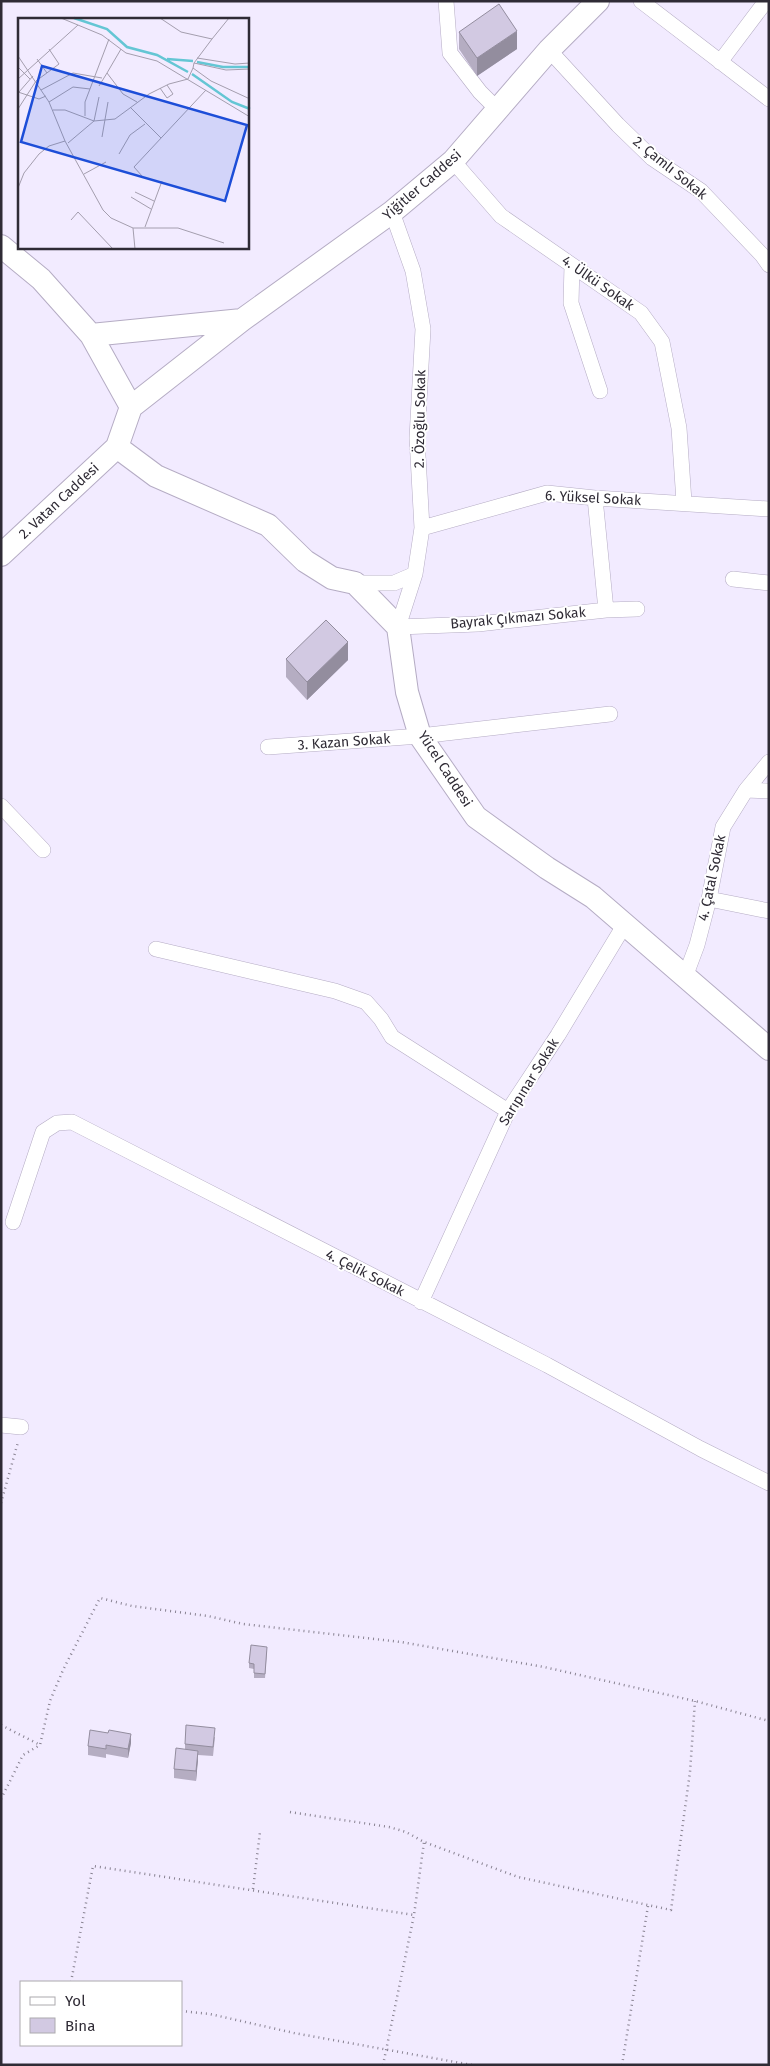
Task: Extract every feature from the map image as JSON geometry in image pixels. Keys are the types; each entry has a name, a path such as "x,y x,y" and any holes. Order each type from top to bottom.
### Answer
{"main road":[{"name":"Yiğitler Caddesi","path":"130,407 242,320 392,212 454,161 549,50 598,1"},
{"path":"1,246 41,279 91,335 130,407 117,447 156,476 268,525 306,561 332,578 355,583 398,627"},
{"path":"91,335 242,320"},
{"name":"2. Vatan Caddesi","path":"1,555 117,447"},
{"name":"Yücel Caddesi","path":"398,627 407,692 420,736 476,817 547,868 593,897 769,1049"}],"street":[{"path":"446,1 450,53 480,92 497,109"},
{"path":"641,1 769,99"},
{"path":"720,62 766,1"},
{"name":"2. Çamlı Sokak","path":"549,50 618,125 652,158 701,191 762,255 769,265"},
{"name":"4. Ülkü Sokak","path":"454,161 501,216 641,313 662,342 678,428 684,502"},
{"name":"2. Özoğlu Sokak","path":"392,212 412,271 423,329 416,438 422,528 415,574 398,627"},
{"path":"572,265 570,303 600,391"},
{"name":"6. Yüksel Sokak","path":"422,528 547,493 595,498 684,502 769,509"},
{"path":"595,498 606,610"},
{"path":"355,583 394,583 415,574"},
{"path":"733,579 769,583"},
{"name":"Bayrak Çıkmazı Sokak","path":"398,627 478,624 606,610 637,609"},
{"name":"3. Kazan Sokak","path":"268,747 420,736 610,714"},
{"name":"4. Çatal Sokak","path":"685,977 697,945 709,899 723,827 746,790 769,762"},
{"path":"746,790 769,792"},
{"path":"1,806 43,850"},
{"path":"709,899 769,911"},
{"name":"Sarıpınar Sokak","path":"421,1302 508,1111 558,1035 625,924"},
{"path":"156,949 335,991 366,1002 381,1019 392,1037 508,1111"},
{"name":"4. Çelik Sokak","path":"13,1222 43,1132 57,1123 72,1122 547,1365 701,1449 769,1483"},
{"path":"1,1425 21,1427"}],"path":[{"path":"1,1503 21,1427"},
{"path":"1,1799 22,1755 40,1745 50,1701 63,1670 100,1598 132,1606 208,1616 243,1624 401,1642 544,1667 695,1701 769,1721"},
{"path":"290,1812 390,1827 406,1832 424,1842 518,1877 671,1910 690,1772 695,1701"},
{"path":"1,1725 40,1745"},
{"path":"253,1889 260,1832"},
{"path":"384,2065 414,1915 424,1842"},
{"path":"71,1981 93,1866 414,1915"},
{"path":"622,2065 648,1905"},
{"path":"182,2011 210,2014 294,2033 472,2065"}],"building":[{"path":"499,4 517,31 477,58 459,32"},
{"path":"326,620 348,642 307,682 286,659"},
{"path":"251,1645 267,1647 265,1674 254,1673 254,1664 249,1663"},
{"path":"186,1725 215,1728 213,1747 185,1744"},
{"path":"90,1730 108,1733 109,1730 131,1734 128,1749 106,1745 106,1749 88,1746"},
{"path":"176,1748 198,1751 196,1771 174,1769"}]}
